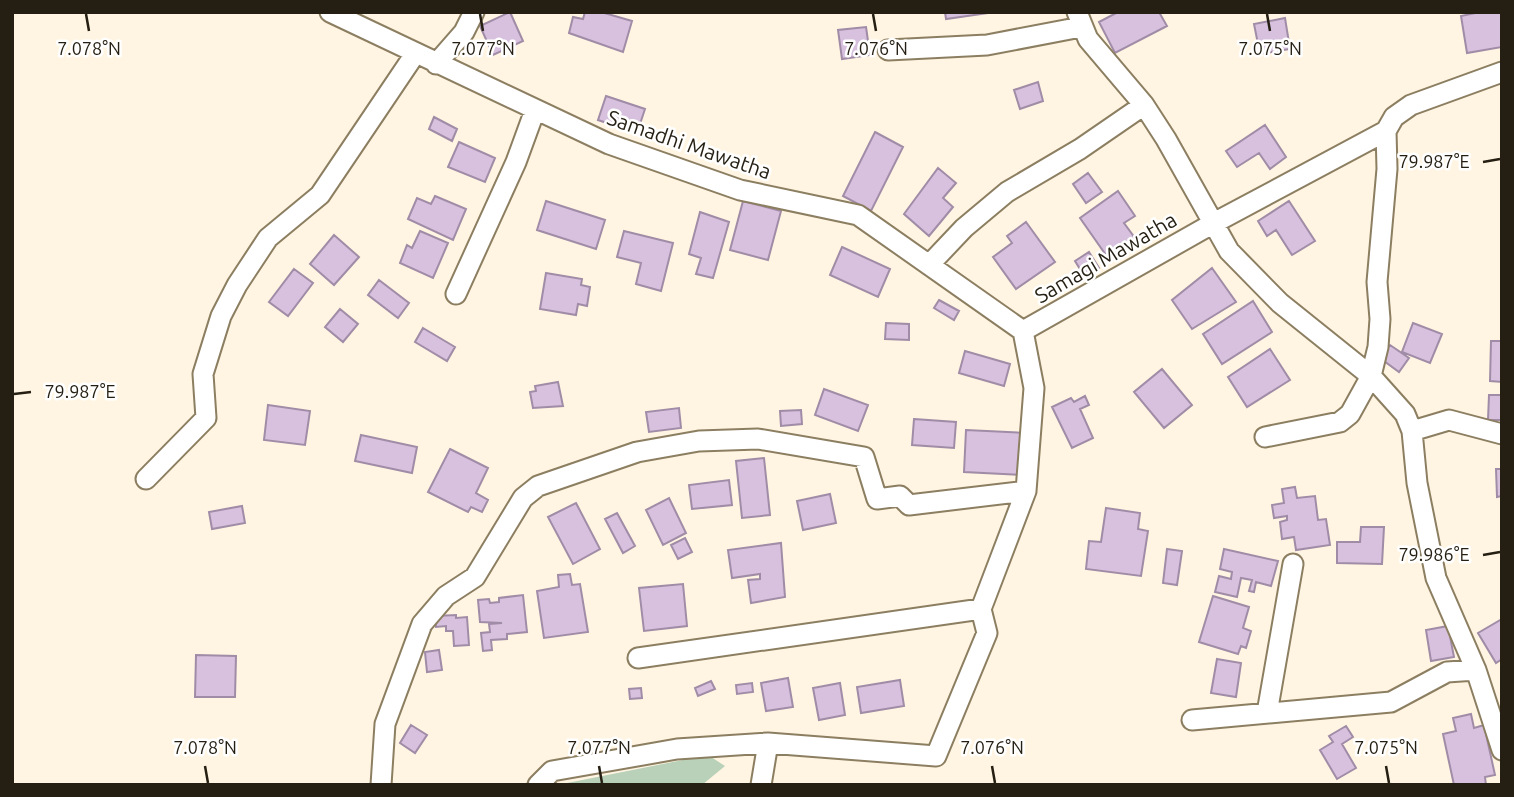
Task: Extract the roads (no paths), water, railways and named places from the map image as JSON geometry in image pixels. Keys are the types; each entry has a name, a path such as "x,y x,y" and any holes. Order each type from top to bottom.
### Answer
{"street":[{"name":"Samadhi Mawatha","path":"330,12 609,144 740,190 858,215 1023,331"},
{"path":"436,64 464,32 474,12"},
{"path":"888,50 987,45 1079,19 1104,59 1144,105 1229,251 1280,303 1371,376 1405,414 1412,431 1417,484 1436,578 1476,670 1502,750"},
{"path":"146,480 206,418 203,374 221,316 237,285 268,238 320,195 415,54"},
{"name":"Samagi Mawatha","path":"1023,331 1212,224 1386,131 1394,117 1411,105 1502,72"},
{"path":"929,265 964,228 1007,192 1080,149 1144,105"},
{"path":"456,294 516,162 535,110"},
{"path":"1265,437 1340,422 1350,414 1371,376 1378,347 1380,320 1377,282 1387,169 1386,131"},
{"path":"538,785 552,771 677,749 768,743 936,756 987,633 981,609 1026,491 1034,388 1023,331"},
{"path":"1412,431 1448,420 1502,434"},
{"path":"381,785 385,724 422,624 446,596 475,577 523,498 538,486 637,452 699,441 758,439 864,457 877,499 901,496 909,505 1026,491"},
{"path":"1268,713 1293,564"},
{"path":"638,658 981,609"},
{"path":"1192,720 1391,702 1447,672 1476,670"},
{"path":"761,785 768,743"}]}
